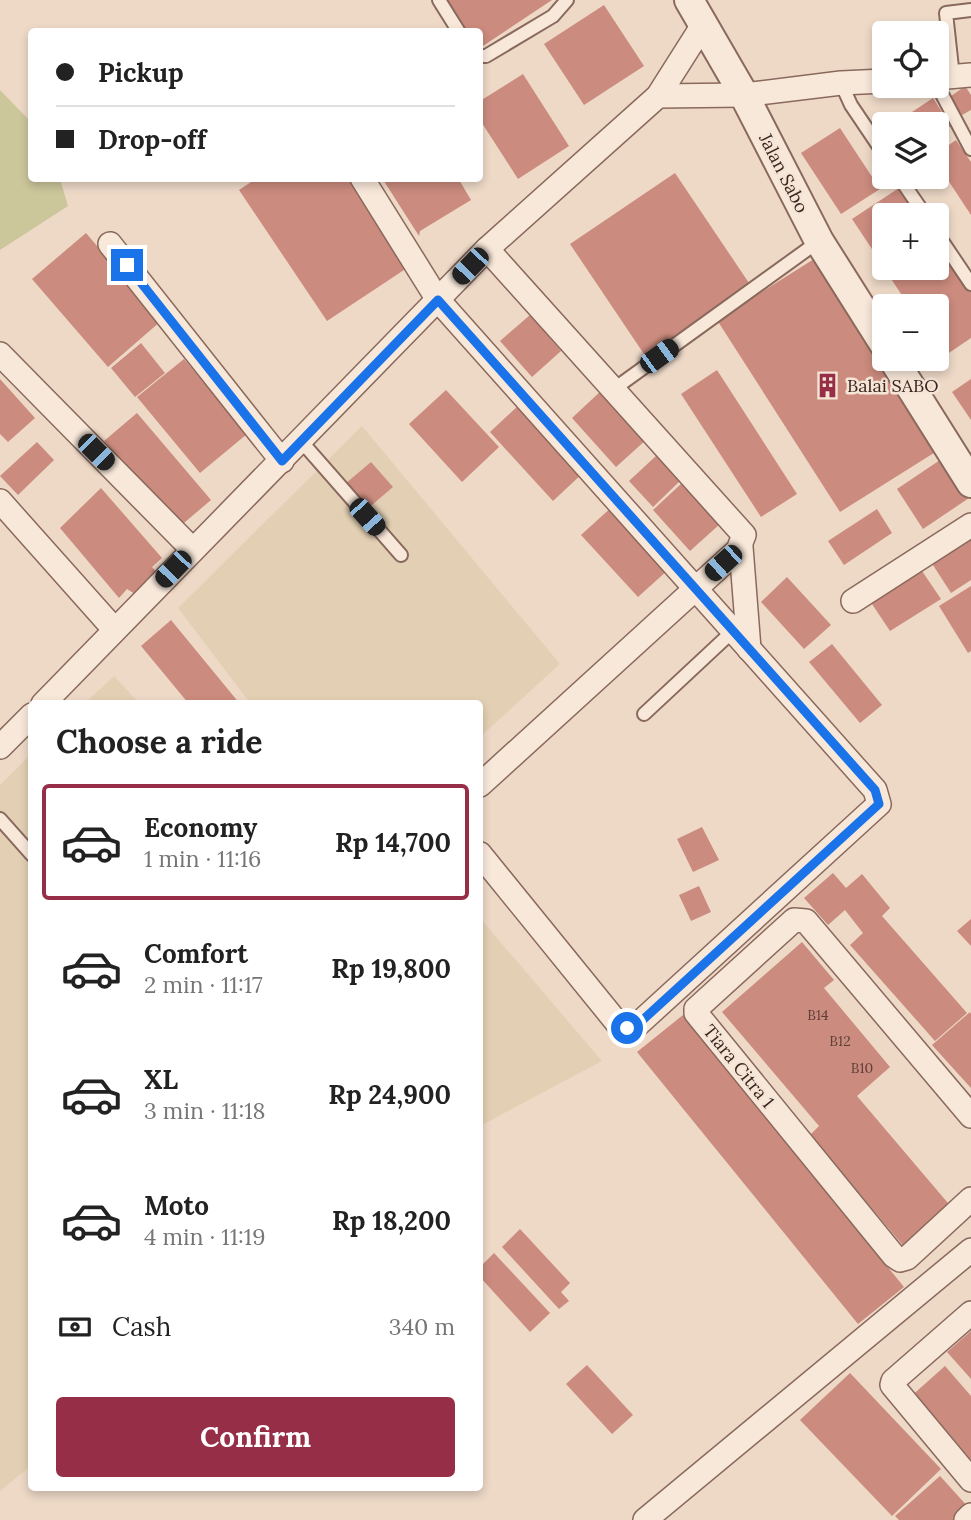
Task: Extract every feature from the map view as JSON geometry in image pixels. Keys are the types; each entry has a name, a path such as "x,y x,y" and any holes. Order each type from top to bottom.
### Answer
{"street":[{"name":"Jalan Sabo","path":"688,0 744,95 819,241 872,325"},
{"path":"47,700 486,249 658,96 703,24"},
{"path":"658,96 744,95 872,82"},
{"path":"364,182 438,300 875,790 879,804 635,1027 627,1028 618,1024 483,858"},
{"path":"110,244 282,461"},
{"path":"486,249 744,535 741,547 749,649"},
{"path":"0,354 192,549"},
{"path":"901,371 971,483"},
{"path":"0,501 114,629"},
{"path":"853,601 971,526"},
{"path":"483,782 741,547"},
{"path":"5,733 28,718"},
{"name":"Tiara Citra 1","path":"971,1116 806,921 794,920 696,1009 696,1013 894,1256 900,1260 907,1258 971,1199"},
{"path":"645,1520 971,1250"},
{"path":"971,1313 893,1381 892,1385 971,1480"},
{"path":"966,1520 971,1516"}],"lane":[{"path":"439,0 456,28"},
{"path":"483,56 553,16 566,0"},
{"path":"946,21 946,13 971,10"},
{"path":"949,78 971,149"},
{"path":"841,83 851,105 872,136"},
{"path":"614,389 819,241"},
{"path":"949,251 971,284"},
{"path":"301,441 401,555"},
{"path":"645,714 733,631"},
{"path":"0,819 28,850"}],"shaded area":[{"path":"0,90 28,119 28,182 61,182 68,206 0,250"},
{"path":"362,426 560,664 483,734 483,700 248,700 178,608"},
{"path":"114,676 136,700 88,700"},
{"path":"28,757 28,1468 0,1491 0,785"},
{"path":"483,922 602,1061 483,1124"}],"building":[{"path":"445,0 552,0 483,46 483,28 463,28"},
{"path":"604,5 644,66 584,105 544,44"},
{"path":"523,74 569,146 518,179 483,125 483,99"},
{"path":"965,86 971,95 971,110 962,115 950,97"},
{"path":"933,98 942,112 912,112"},
{"path":"840,128 872,177 872,189 880,189 841,214 801,153"},
{"path":"956,140 971,162 971,215 949,182 949,145"},
{"path":"675,173 751,286 646,357 570,244"},
{"path":"251,182 355,182 410,266 327,321 239,190"},
{"path":"385,182 460,182 471,200 420,231 419,236"},
{"path":"897,189 904,189 913,203 876,203"},
{"path":"872,206 872,249 852,219"},
{"path":"86,233 161,321 108,367 32,279"},
{"path":"949,258 971,291 971,338 949,353 949,294 901,294 892,280 949,280"},
{"name":"Balai SABO","path":"814,259 872,350 872,371 886,371 937,451 840,512 717,320"},
{"path":"530,315 561,351 532,377 500,341"},
{"path":"141,343 165,373 135,397 111,368"},
{"path":"184,359 247,434 200,473 137,397"},
{"path":"717,370 797,494 761,517 681,394"},
{"path":"0,379 35,418 8,442 0,434"},
{"path":"971,379 971,420 952,392"},
{"path":"446,390 499,447 462,482 409,424"},
{"path":"602,390 647,439 616,467 572,418"},
{"path":"520,404 584,472 553,501 490,432"},
{"path":"137,413 211,500 178,528 104,441"},
{"path":"37,442 54,460 18,495 0,476"},
{"path":"657,455 681,480 653,507 629,481"},
{"path":"943,458 969,498 923,529 897,489"},
{"path":"371,462 393,487 366,510 345,484"},
{"path":"682,483 720,524 690,551 653,510"},
{"path":"101,488 162,558 152,567 158,574 135,594 127,589 119,598 60,528"},
{"path":"613,506 669,569 638,597 581,535"},
{"path":"877,509 892,533 844,565 828,541"},
{"path":"971,536 971,580 951,593 931,562"},
{"path":"920,568 941,599 890,631 870,601"},
{"path":"787,577 831,625 804,649 761,602"},
{"path":"971,586 971,651 968,653 939,606"},
{"path":"171,620 237,700 186,700 141,646"},
{"path":"832,644 882,705 860,723 809,662"},
{"path":"702,827 719,860 693,872 677,839"},
{"path":"833,873 846,888 862,874 890,908 882,916 967,1013 935,1041 850,945 863,933 845,910 828,925 804,898"},
{"path":"699,886 711,912 691,921 679,895"},
{"path":"971,919 971,946 957,931"},
{"path":"802,942 834,980 824,988 890,1067 857,1096 953,1209 906,1249 810,1135 819,1126 722,1012"},
{"path":"970,1012 971,1014 971,1088 932,1045"},
{"path":"683,1015 904,1287 858,1324 637,1052"},
{"path":"520,1229 570,1283 561,1292 569,1301 559,1309 502,1247"},
{"path":"494,1253 550,1313 530,1332 483,1280 483,1264"},
{"path":"971,1331 971,1379 947,1352"},
{"path":"587,1365 633,1415 612,1434 566,1384"},
{"path":"945,1366 971,1396 971,1471 908,1399"},
{"path":"850,1373 941,1469 892,1516 800,1420"},
{"path":"940,1476 969,1508 955,1520 899,1520 895,1516"}],"place":[{"name":"Balai SABO","path":"827,385"}],"route":[{"path":"127,265 282,461 438,300 875,790 879,804 635,1027 627,1028"}]}
